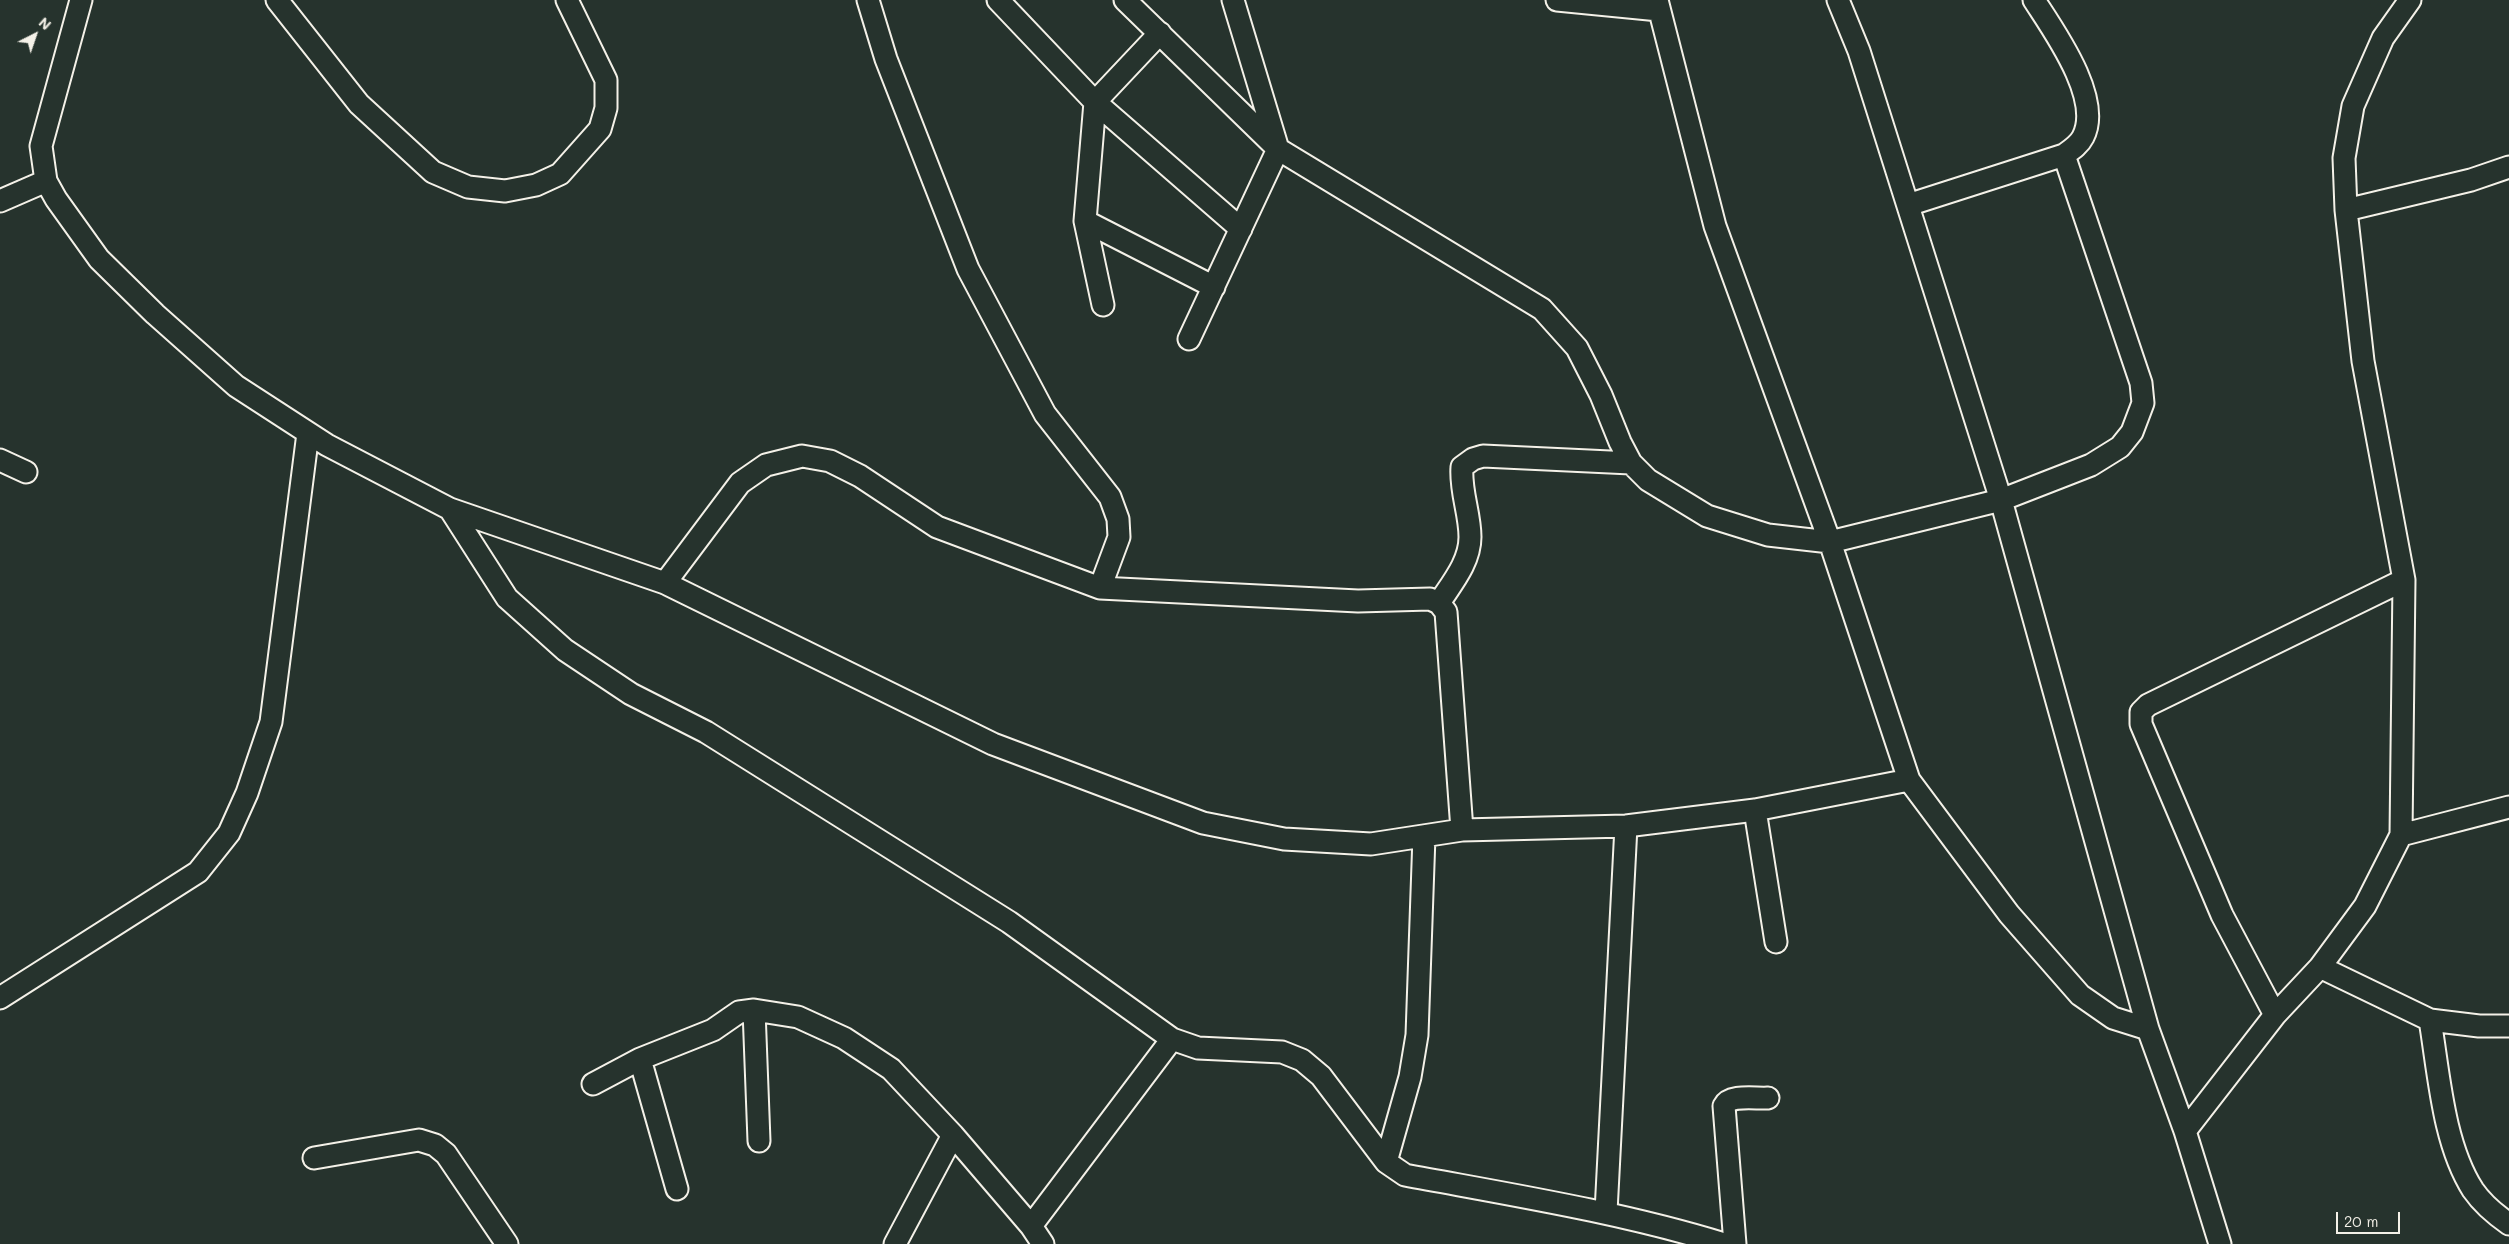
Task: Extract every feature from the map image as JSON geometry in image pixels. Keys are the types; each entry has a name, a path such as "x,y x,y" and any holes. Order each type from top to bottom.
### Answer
{"street":[{"path":"81,0 41,146 46,181 61,206 99,259 155,314 236,386 327,445 450,509 665,583 993,744 1203,823 1284,839 1371,844 1462,830 1626,826 1755,810 1909,780"},
{"path":"277,0 359,104 433,172 468,188 505,191 536,185 560,174 600,129 606,108 606,80 567,0"},
{"path":"868,0 886,59 968,269 1045,414 1110,497 1118,519 1119,537 1100,588"},
{"path":"998,0 1095,102 1241,229"},
{"path":"1126,0 1278,149 1542,309 1577,348 1601,395 1620,442 1631,463 1648,480 1707,516 1768,535 1830,542 2001,500 2091,464 2120,447 2132,432 2143,403 2141,383 2064,155"},
{"path":"1189,339 1278,149 1233,0"},
{"path":"1557,0 1658,5 1715,226 1830,542 1909,780 2009,914 2080,995 2113,1018 2148,1029"},
{"path":"1838,0 1859,51 2001,500 2148,1029 2185,1131 2220,1244"},
{"path":"1908,205 2064,155 2083,137 2087,125 2086,104 2076,67 2034,0"},
{"path":"2185,1131 2274,1015 2320,967 2365,906 2401,835 2404,580 2363,360 2346,210 2344,158 2353,106 2383,38 2410,0"},
{"path":"1103,305 1085,221 1095,102 1160,33"},
{"path":"2346,210 2471,180 2509,167"},
{"path":"0,201 46,181"},
{"path":"1085,221 1214,287"},
{"path":"0,998 198,872 229,833 248,793 271,722 308,433"},
{"path":"665,583 740,483 766,465 802,456 830,461 860,476 937,527 1100,588 1358,601 1430,599 1439,603 1446,612 1462,830"},
{"path":"1439,603 1462,568 1468,553 1470,537 1461,479 1462,467 1467,463 1482,456 1631,463"},
{"path":"0,460 26,472"},
{"path":"450,509 507,598 565,650 631,694 706,732 1009,922 1172,1038 1198,1048 1282,1052 1302,1060 1321,1076 1386,1162 1405,1175 1606,1212 1673,1228 1724,1244"},
{"path":"2274,1015 2222,915 2141,724 2141,712 2148,705 2404,580"},
{"path":"2401,835 2509,807"},
{"path":"1755,810 1776,942"},
{"path":"1606,1212 1626,826"},
{"path":"1386,1162 1410,1077 1417,1035 1424,836"},
{"path":"2320,967 2430,1020 2479,1026 2509,1026"},
{"path":"754,1010 758,1140"},
{"path":"593,1084 640,1059 713,1030 739,1012 754,1010 798,1017 844,1038 891,1068 953,1135 1043,1244"},
{"path":"2430,1020 2447,1124 2462,1165 2474,1190 2495,1214 2509,1224"},
{"path":"1030,1226 1172,1038"},
{"path":"640,1059 677,1189"},
{"path":"1735,1244 1724,1106 1726,1102 1732,1099 1768,1098"},
{"path":"895,1244 953,1135"},
{"path":"314,1158 419,1140 435,1145 446,1154 507,1244"}]}
